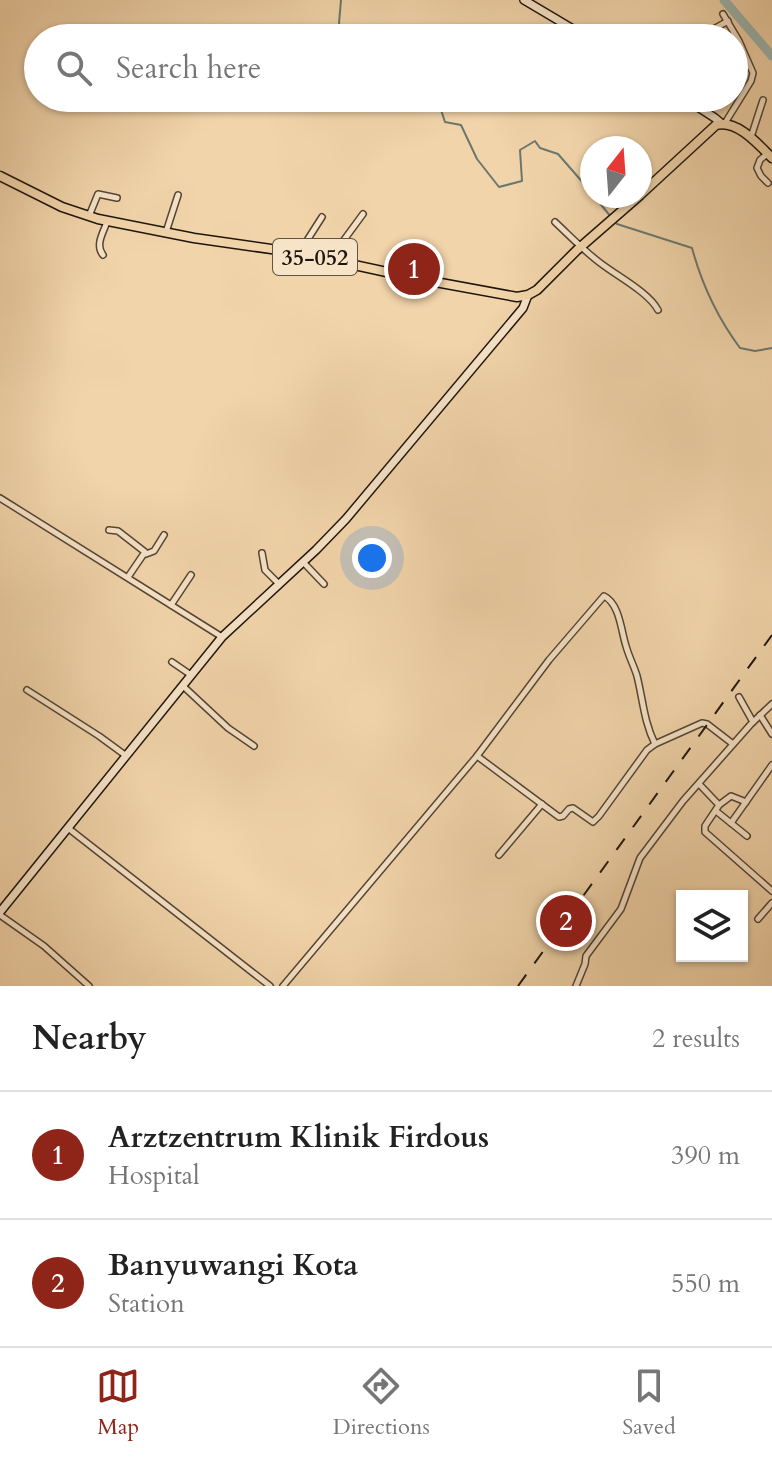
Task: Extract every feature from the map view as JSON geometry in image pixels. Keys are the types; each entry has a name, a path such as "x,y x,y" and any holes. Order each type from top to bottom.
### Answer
{"main road":[{"path":"652,184 716,125 723,123 749,137 766,157"},
{"name":"35-052","path":"0,176 62,207 108,221 299,253 503,296 528,295"},
{"path":"528,295 626,208"}],"street":[{"path":"524,0 565,24"},
{"path":"723,14 729,24"},
{"path":"723,24 728,21"},
{"path":"748,63 753,73 748,81"},
{"path":"749,137 763,100"},
{"path":"706,112 723,123 730,112"},
{"path":"766,157 758,163 758,171 768,183"},
{"path":"89,216 98,194 117,198"},
{"path":"166,232 178,195"},
{"path":"329,260 363,214"},
{"path":"299,253 322,217"},
{"path":"103,255 98,245 108,221"},
{"path":"555,222 603,265 656,305 658,310"},
{"path":"89,986 44,946 0,914 222,637 346,519 523,308 528,295"},
{"path":"0,498 222,637"},
{"path":"109,530 118,531 146,554"},
{"path":"128,577 146,554 154,551 164,535"},
{"path":"262,553 265,570 279,584"},
{"path":"303,562 324,584"},
{"path":"171,605 191,575"},
{"path":"283,986 477,756 549,660 604,596 610,600 620,621 655,744"},
{"path":"172,662 191,675"},
{"path":"182,685 254,746"},
{"path":"27,690 125,755"},
{"path":"739,697 753,722"},
{"path":"578,983 586,956 625,902 640,858 672,815 772,704"},
{"path":"760,715 772,734"},
{"path":"477,756 559,817 573,808 594,821 647,750 655,744 702,723 733,744"},
{"path":"731,823 772,765"},
{"path":"699,784 717,808 747,836"},
{"path":"746,802 731,796 717,808 705,826 705,832 772,891"},
{"path":"499,855 542,804"},
{"path":"68,828 270,986"},
{"path":"758,919 772,903"}],"waterway":[{"path":"339,24 341,0"},
{"path":"724,0 745,24"},
{"path":"748,28 772,56"},
{"path":"442,112 445,122 461,125 477,159 499,187 522,181 520,150 535,141 540,148 558,154 580,179"},
{"path":"604,208 611,217"},
{"path":"615,222 692,248 711,300 740,348 755,351 772,348"}],"railway":[{"path":"518,986 772,635"}],"place":[{"name":"Arztzentrum Klinik Firdous","path":"414,269"},
{"name":"Banyuwangi Kota","path":"566,921"}]}
